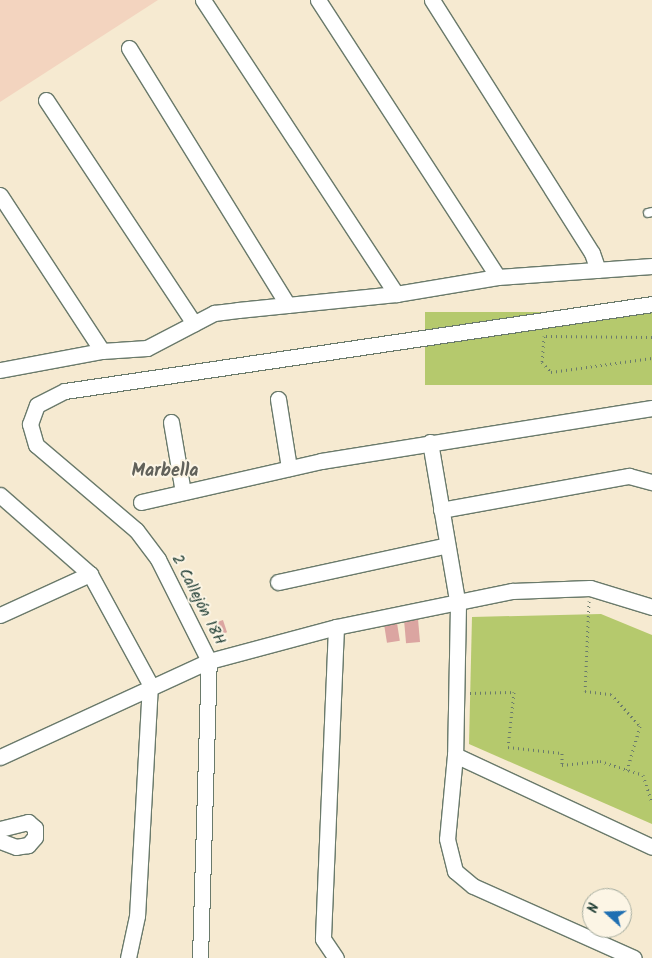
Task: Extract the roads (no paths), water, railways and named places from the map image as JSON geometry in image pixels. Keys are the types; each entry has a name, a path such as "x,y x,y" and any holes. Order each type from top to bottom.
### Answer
{"street":[{"path":"203,0 396,294"},
{"path":"318,0 498,277"},
{"path":"432,0 598,270"},
{"path":"129,48 288,305"},
{"path":"46,100 194,324"},
{"path":"0,195 102,351"},
{"path":"0,370 102,351 148,348 214,314 396,294 498,277 652,266"},
{"name":"2 Callejón 18H","path":"200,958 209,661 158,559 136,530 36,445 30,424 36,405 65,391 652,304"},
{"path":"278,399 288,468"},
{"path":"141,502 288,468 430,442 652,408"},
{"path":"171,422 183,492"},
{"path":"430,442 458,605 455,755 447,839 455,871 473,886 634,958"},
{"path":"441,510 629,476 652,482"},
{"path":"0,495 90,574 150,684 137,916 128,958"},
{"path":"278,582 447,546"},
{"path":"0,615 90,574"},
{"path":"0,757 150,684 209,661 336,627 458,605 512,591 590,588 652,607"},
{"path":"336,627 323,939 336,958"},
{"path":"455,755 652,847"},
{"path":"0,829 28,822 35,828 35,837 28,845 16,847 0,841"}],"district":[{"name":"Marbella","path":"165,472"}]}
